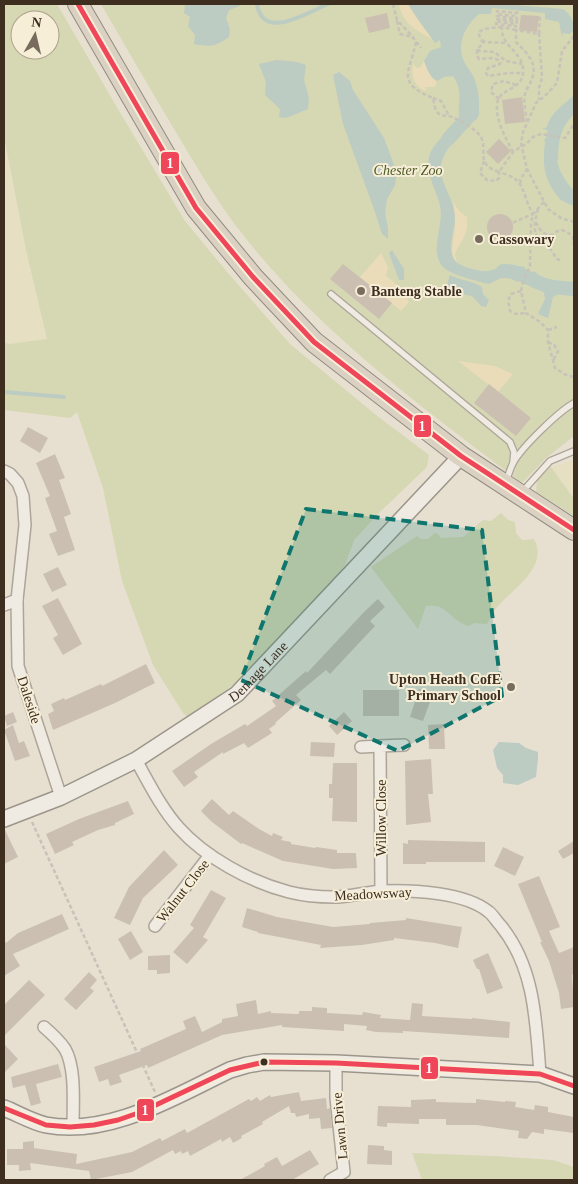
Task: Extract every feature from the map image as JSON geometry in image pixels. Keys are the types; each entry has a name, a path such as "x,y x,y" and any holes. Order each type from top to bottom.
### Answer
{"highway":[{"path":"78,4 196,208 253,277 314,342 461,456 574,530"}],"street":[{"name":"Demage Lane","path":"4,819 61,797 136,760 237,694 461,456"},
{"name":"Daleside","path":"4,471 10,474 18,483 23,496 26,526 17,600 18,666 61,797"},
{"path":"4,605 17,600"},
{"path":"361,746 404,745"},
{"name":"Willow Close","path":"380,746 381,891"},
{"name":"Meadowsway","path":"136,760 154,793 178,828 210,855 244,875 289,892 334,897 381,891 419,891 464,899 489,912 510,937 528,976 536,1014 540,1074"},
{"name":"Walnut Close","path":"155,926 210,855"},
{"path":"44,1027 55,1036 65,1050 70,1064 73,1126"},
{"path":"4,1108 46,1124 89,1126 123,1119 230,1070 264,1062 336,1063 540,1074 574,1086"},
{"name":"Lawn Drive","path":"330,1180 346,1176 336,1098 336,1063"}],"lane":[{"path":"331,294 510,442 514,452 512,491"},
{"path":"513,463 537,434 574,403"},
{"path":"512,491 550,461 574,450"}],"path":[{"path":"393,4 400,34 413,36"},
{"path":"518,11 517,14 497,11 497,14 517,16 517,19 497,16 496,19 517,21 516,24 496,21 496,24 516,26 516,42 527,52 534,69 524,98 527,122"},
{"path":"539,100 539,88 542,78 539,33 540,16"},
{"path":"397,20 413,36 421,48"},
{"path":"502,28 503,38 522,64 523,73 517,85 504,93 499,99 498,114 503,134 513,152"},
{"path":"523,73 488,76 486,73 488,68 500,64 500,61 494,58 480,59 476,54 483,44 478,35 481,30 502,28 539,33"},
{"path":"574,36 562,51 557,83 536,103 523,132 521,146 527,169 544,202 554,214 574,222"},
{"path":"481,40 485,42 507,43"},
{"path":"416,42 408,65 411,83 415,90 440,101 449,116 479,134 482,140 484,161 480,168 480,175 487,180 496,181 499,178 499,172 513,152 533,137 541,134 565,138 574,124"},
{"path":"478,49 479,51 498,53 506,61 522,64"},
{"path":"499,99 492,92 493,84 504,81 517,85"},
{"path":"433,98 436,111 442,116 449,116"},
{"path":"513,152 520,152 525,157"},
{"path":"484,161 493,169 517,179 523,186"},
{"path":"527,169 520,180 532,214 530,233 531,256 522,291 526,313 548,330 548,342 555,368 574,378"},
{"path":"512,223 532,214 544,202"},
{"path":"539,208 535,221 535,234 550,247 557,259 560,260"},
{"path":"535,221 540,230 547,235 552,236 561,230 567,231 572,237 573,244"},
{"path":"522,291 511,294 508,297 508,303 510,311 516,314 526,313"},
{"path":"548,330 557,327"},
{"path":"548,342 554,345 558,351 553,361"},
{"path":"27,811 160,1103"}],"highlighted area":[{"path":"306,509 482,530 502,696 398,751 241,680"}],"shaded area":[{"path":"185,4 239,4 240,6 229,10 226,18 230,29 229,37 220,43 208,46 194,44 195,35 188,26 190,17 184,13"},
{"path":"408,4 503,4 563,9 572,18 574,31 569,34 563,33 562,37 559,22 545,19 545,13 492,8 491,14 479,14 466,30 461,48 464,61 473,76 478,93 479,109 477,119 471,122 459,115 459,91 453,76 444,77 437,81 429,72 424,61 430,51 441,47 440,40 435,43"},
{"path":"277,60 306,65 304,80 309,98 308,109 286,118 279,117 280,109 265,95 266,82 259,64"},
{"path":"339,72 350,81 353,90 384,138 397,173 395,185 387,199 385,213 388,239 382,234 343,124 333,75"},
{"path":"574,95 574,112 566,117 559,132 542,129 547,127 554,113"},
{"path":"454,124 465,129 447,151 441,167 441,174 453,205 455,218 451,243 452,255 459,264 477,270 488,271 508,265 525,267 518,282 509,278 500,279 489,284 478,281 450,272 442,266 439,260 437,241 441,213 428,165 429,157 436,143"},
{"path":"4,136 26,250 47,340 4,343"},
{"path":"544,139 559,141 558,162 563,175 574,190 574,206 560,199 548,180 544,164 546,146"},
{"path":"392,250 404,269 404,280 399,280 389,253"},
{"path":"534,271 544,280 574,284 574,294 561,293 553,297 548,318 538,314 545,299 544,293 536,286 527,284"},
{"path":"450,275 482,287 483,294 489,300 486,307 481,306 472,296 457,293 446,288"},
{"path":"574,460 574,499 551,467"},
{"path":"499,742 519,743 526,748 538,752 536,777 518,785 503,783 503,775 497,768 493,750"}],"green space":[{"path":"4,4 57,4 185,221 290,344 376,415 429,455 427,467 354,540 345,565 328,590 237,682 188,718 153,665 122,581 103,488 77,412 70,418 4,410 4,343 10,344 47,339 26,250 4,136"},
{"name":"Chester Zoo","path":"101,4 574,4 574,436 546,458 522,483 411,398 339,337 273,271 234,223 193,160"},
{"path":"551,467 574,499 574,516 536,492 537,480"},
{"path":"501,513 508,520 515,522 516,533 522,540 534,539 537,559 527,577 497,607 487,624 474,623 469,626 458,621 439,607 426,606 418,629 371,567 417,536 421,539 428,539 435,533 441,538 463,537 483,520 491,521"},
{"path":"412,1153 553,1160 574,1167 574,1180 422,1180"}],"sand":[{"path":"399,4 408,4 432,39 411,26 403,16"},
{"path":"424,61 432,78 437,81 435,87 425,87 426,91 416,84 412,73 413,64 417,68 421,67"},
{"path":"453,202 459,211 467,217 466,233 455,254 457,263 452,250 455,224"},
{"path":"381,253 388,267 386,276 400,287 409,302 401,311 360,277"},
{"path":"458,361 495,366 513,374 498,392"}],"building":[{"path":"387,13 390,28 369,33 365,18"},
{"path":"521,15 539,16 537,32 519,30"},
{"path":"522,97 525,122 505,124 502,100"},
{"path":"499,139 511,151 498,164 486,152"},
{"path":"500,214 509,218 513,227 509,236 500,240 491,236 487,227 491,218"},
{"name":"Banteng Stable","path":"343,264 392,303 379,319 330,279"},
{"path":"489,384 531,418 516,436 474,403"},
{"path":"28,427 48,438 40,453 20,441"},
{"path":"55,454 65,478 59,480 71,514 64,517 75,550 58,556 49,534 57,531 45,498 50,496 36,463"},
{"path":"58,567 67,585 52,592 43,574"},
{"path":"58,598 82,644 63,655 53,638 58,635 42,606"},
{"path":"378,599 385,607 370,621 375,626 330,674 326,670 296,695 301,700 269,729 272,733 248,748 244,743 223,754 223,752 194,772 198,777 184,787 172,771 211,744 245,724 247,726 276,706 272,701 306,671 307,673"},
{"path":"146,664 155,683 53,730 48,714 54,711 51,704 101,684 102,686"},
{"path":"419,689 433,694 423,721 410,717"},
{"path":"363,690 399,690 399,716 363,716"},
{"path":"13,712 17,722 7,726 4,716"},
{"path":"344,712 352,721 337,735 329,726"},
{"path":"444,724 445,749 429,749 428,725"},
{"path":"13,725 19,743 24,741 30,756 15,761 4,730"},
{"path":"311,742 335,743 334,757 310,756"},
{"path":"431,759 433,794 428,794 431,822 406,825 405,761"},
{"path":"333,763 357,763 357,822 332,821 333,798 329,798 329,784 332,784"},
{"path":"212,799 229,815 233,811 259,829 272,836 273,833 283,837 281,840 291,842 291,844 337,850 337,853 356,853 357,868 333,869 283,861 241,844 201,811"},
{"path":"128,801 134,814 115,823 115,825 98,830 72,842 74,845 55,854 46,834 79,819"},
{"path":"4,828 18,857 4,864"},
{"path":"408,840 485,842 485,862 403,864 403,843 408,844"},
{"path":"574,841 574,853 563,859 558,851"},
{"path":"503,847 524,857 515,876 494,866"},
{"path":"164,850 178,865 143,898 130,925 114,918 129,887"},
{"path":"539,876 560,927 549,931 559,953 574,947 574,974 572,975 574,1007 561,1009 559,993 549,961 518,884"},
{"path":"211,890 226,898 203,937 208,940 187,964 173,952 194,928 190,925"},
{"path":"247,908 277,917 333,927 406,920 406,918 462,927 458,948 394,938 394,940 362,945 320,948 321,945 258,933 242,927"},
{"path":"62,914 69,929 13,954 20,966 4,976 4,940 6,943 18,933"},
{"path":"131,931 143,952 130,960 118,939"},
{"path":"488,953 503,988 487,994 479,969 477,969 473,960"},
{"path":"170,955 170,973 157,974 157,970 148,970 148,956"},
{"path":"89,972 97,980 90,988 94,991 76,1010 64,999"},
{"path":"29,980 45,995 4,1036 4,1005"},
{"path":"256,1000 258,1014 271,1011 271,1013 299,1014 299,1011 312,1011 312,1007 327,1008 327,1013 362,1015 363,1012 381,1015 380,1018 410,1020 412,1003 423,1004 422,1016 510,1022 509,1038 403,1031 403,1033 376,1032 366,1030 367,1026 344,1024 344,1031 282,1027 282,1025 222,1035 148,1068 147,1065 119,1075 122,1082 110,1086 108,1079 99,1082 94,1067 141,1051 140,1049 186,1029 183,1021 195,1016 202,1032 222,1022 222,1019 238,1016 236,1004"},
{"path":"4,1044 18,1059 4,1073"},
{"path":"58,1064 62,1077 36,1084 41,1103 31,1106 25,1085 13,1088 11,1077"},
{"path":"299,1092 301,1101 326,1098 327,1109 330,1108 332,1128 321,1129 320,1118 309,1119 309,1114 296,1117 295,1113 291,1113 289,1106 262,1122 263,1124 241,1136 242,1138 233,1143 230,1137 222,1142 221,1139 190,1156 188,1151 182,1154 181,1151 175,1154 173,1150 132,1172 91,1180 89,1171 30,1163 31,1170 19,1171 19,1165 7,1165 7,1149 23,1149 23,1142 34,1141 34,1148 77,1154 76,1164 132,1152 160,1138 162,1141 185,1129 187,1133 249,1099 251,1101 257,1097 260,1101 270,1095 271,1097"},
{"path":"436,1099 436,1102 476,1103 476,1099 516,1102 515,1107 534,1110 535,1105 548,1107 548,1112 574,1117 574,1133 544,1129 544,1134 532,1132 527,1139 518,1138 519,1131 477,1125 446,1125 446,1119 419,1119 419,1124 387,1123 387,1127 377,1126 378,1106 411,1107 411,1100"},
{"path":"368,1145 384,1146 384,1150 392,1151 392,1165 367,1164"},
{"path":"310,1150 319,1164 292,1180 240,1180 277,1157 282,1166"}],"waterway":[{"path":"257,4 261,15 268,21 277,23 298,18 328,4"},
{"path":"448,139 472,113 472,102"},
{"path":"551,158 552,142 556,128 563,116 574,105"},
{"path":"503,271 518,273 542,284 574,289"},
{"path":"4,392 64,397"}],"transit line":[{"name":"1","path":"78,4 196,208 253,277 314,342 461,456 574,530"},
{"name":"1","path":"4,1108 46,1125 70,1127 94,1125 118,1120 141,1112 230,1070 264,1062 336,1063 540,1074 574,1086"}],"place":[{"name":"Cassowary","path":"479,239"},
{"name":"Banteng Stable","path":"361,291"},
{"name":"Upton Heath CofE Primary School","path":"511,687"}]}
